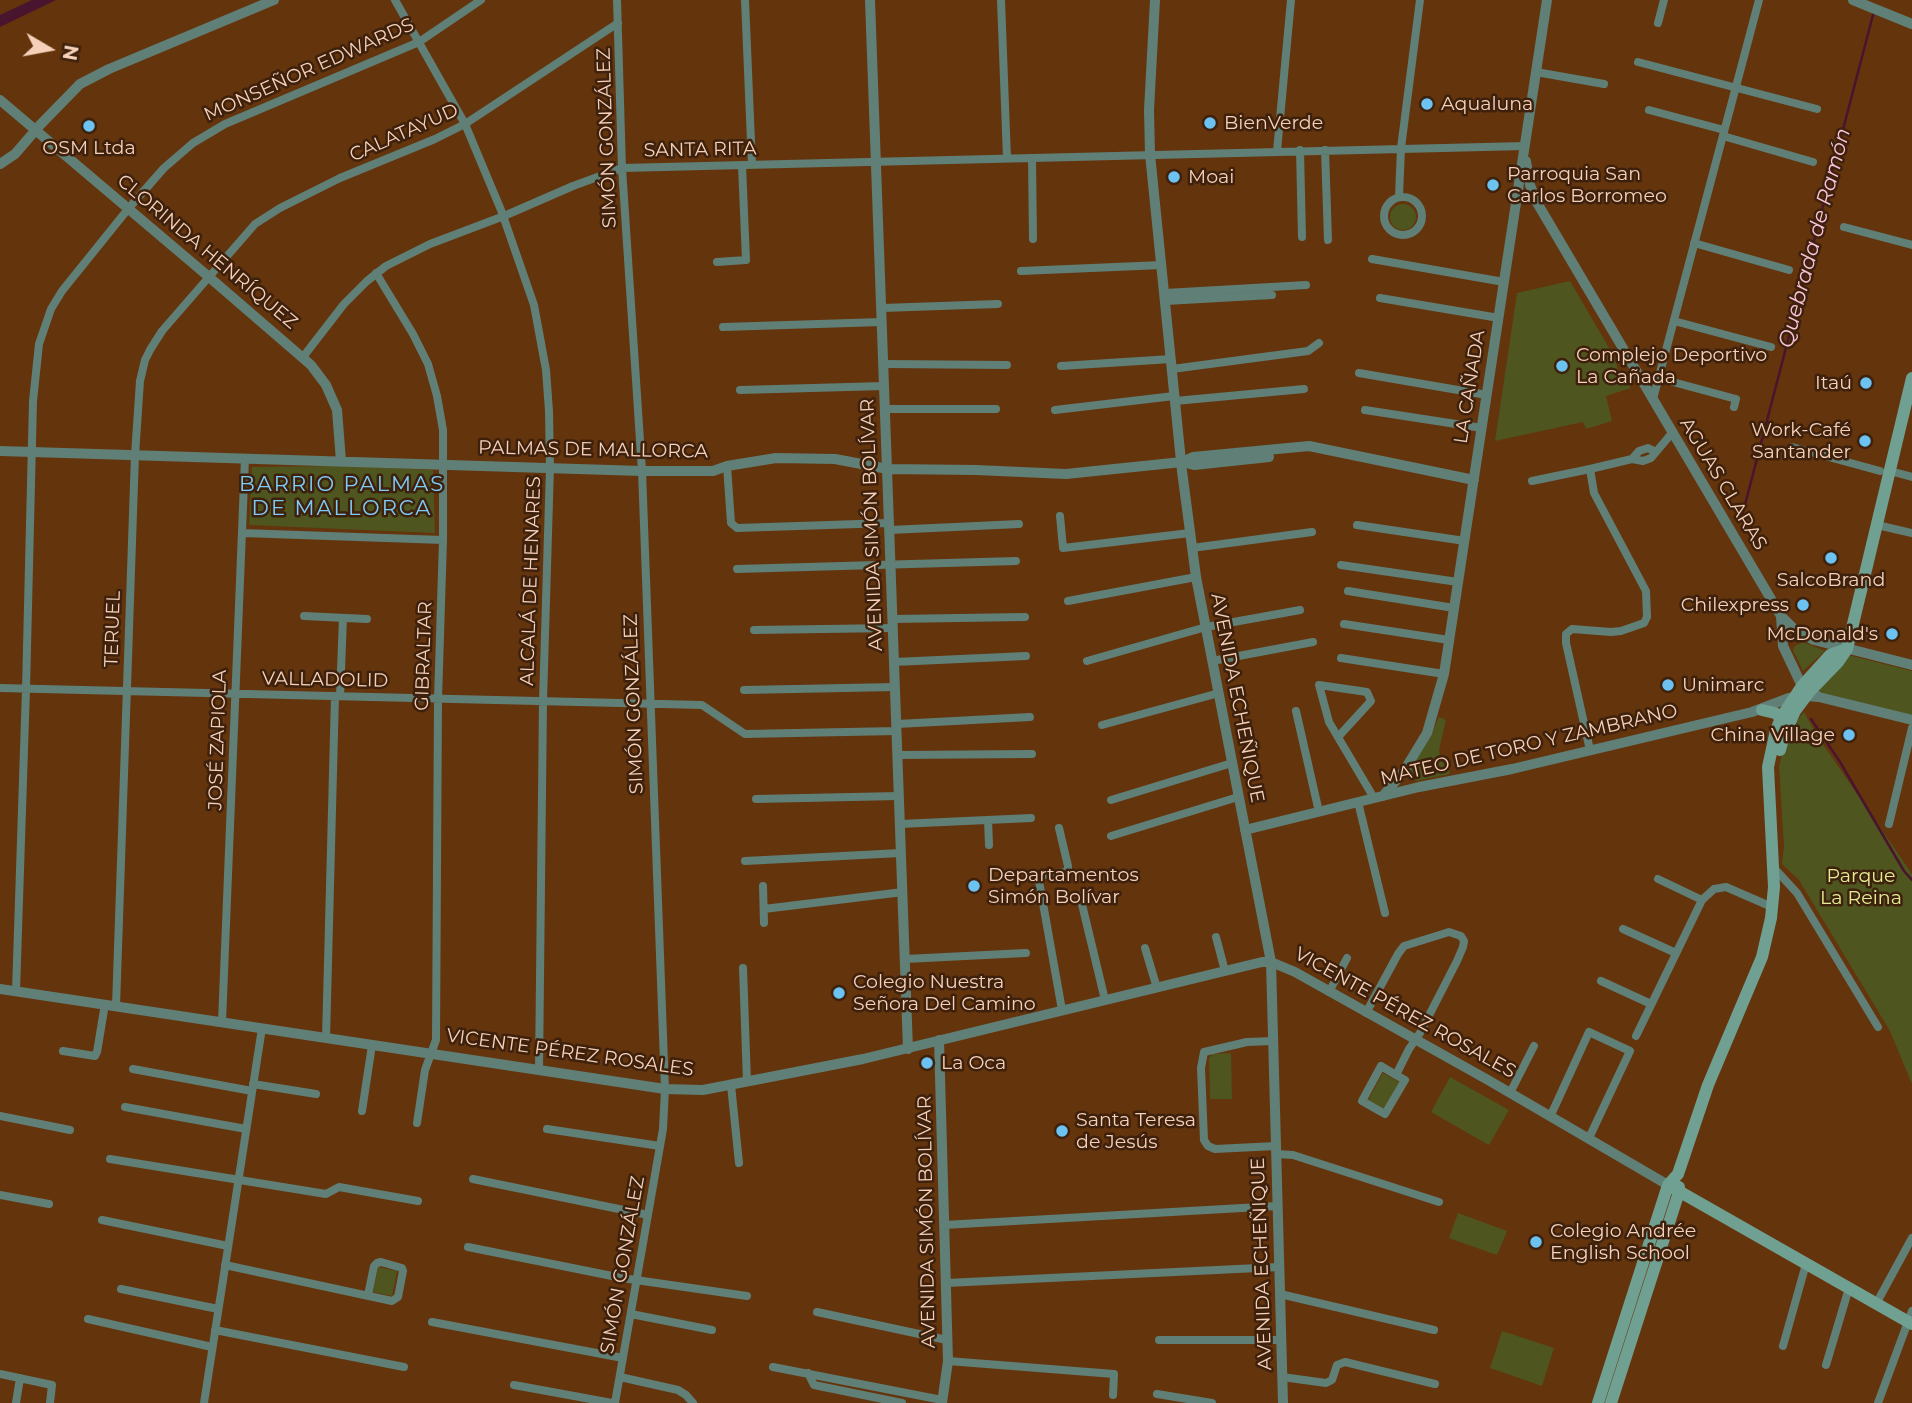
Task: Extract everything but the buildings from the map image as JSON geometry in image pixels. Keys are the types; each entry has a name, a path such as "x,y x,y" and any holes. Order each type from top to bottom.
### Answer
{"main road":[{"path":"1772,818 1775,766 1784,735 1795,711 1829,655 1847,649 1877,525 1885,471 1910,393 1912,378"},
{"path":"1611,1403 1678,1174 1708,1086 1762,957 1773,906 1774,868 1768,767 1770,753 1780,722 1806,693"},
{"path":"1762,710 1778,715 1780,722"},
{"path":"1598,1403 1674,1189"},
{"name":"VICENTE PÉREZ ROSALES","path":"1674,1189 1876,1304 1911,1319"}],"street":[{"path":"0,164 15,153 70,93 93,77 274,0"},
{"name":"ALCALÁ DE HENARES","path":"395,0 465,124 504,216 534,304 543,348 549,401 550,467 542,701 539,1070"},
{"name":"MONSEÑOR EDWARDS","path":"16,991 33,401 36,356 46,319 62,291 128,209 164,168 193,144 225,124 419,42 481,0"},
{"name":"SIMÓN GONZÁLEZ","path":"613,1403 620,1377 660,1146 665,1089 642,471 622,168 617,0"},
{"path":"745,0 752,165"},
{"name":"AVENIDA SIMÓN BOLÍVAR","path":"870,0 908,1049"},
{"path":"1001,0 1007,158"},
{"name":"AVENIDA ECHEÑIQUE","path":"1155,0 1149,110 1150,154 1190,533 1196,577 1271,962 1283,1403"},
{"path":"1277,151 1290,0"},
{"path":"1399,196 1401,148 1420,0"},
{"name":"LA CAÑADA","path":"1378,797 1404,771 1427,733 1444,674 1547,0"},
{"path":"1658,23 1664,0"},
{"path":"1653,399 1759,0"},
{"path":"1853,0 1912,24"},
{"name":"CALATAYUD","path":"209,277 255,224 280,208 340,178 465,124 618,23"},
{"path":"1638,62 1816,109"},
{"path":"1536,72 1604,84"},
{"name":"CLORINDA HENRÍQUEZ","path":"0,100 303,357 326,385 337,410 341,461"},
{"path":"1649,110 1813,162"},
{"name":"SANTA RITA","path":"303,357 344,304 376,273 421,248 622,168 1525,146"},
{"name":"AGUAS CLARAS","path":"1525,146 1527,170 1536,201 1781,616 1805,636 1912,666"},
{"path":"1300,150 1302,237"},
{"path":"1325,150 1328,240"},
{"path":"1032,158 1033,239"},
{"path":"717,261 746,260 742,165"},
{"path":"1399,196 1412,198 1422,213 1420,226 1404,235 1391,231 1384,221 1388,203 1399,196"},
{"path":"1516,207 1524,200 1536,201"},
{"path":"1844,228 1912,246"},
{"path":"1694,243 1789,270"},
{"path":"1372,260 1504,282"},
{"path":"1021,271 1163,265"},
{"name":"GIBRALTAR","path":"376,273 428,364 441,413 443,540 438,699 436,1040 425,1070 417,1123"},
{"name":"TERUEL","path":"63,1051 95,1056 111,1005 140,381 149,350 209,277"},
{"path":"1165,297 1306,285"},
{"path":"1165,297 1272,295"},
{"path":"1380,298 1499,318"},
{"path":"882,308 998,304"},
{"path":"1674,321 1771,347"},
{"path":"723,327 882,322"},
{"path":"1061,366 1171,364 1308,351 1319,343"},
{"path":"884,365 1007,365"},
{"path":"1359,373 1487,395"},
{"path":"1658,378 1736,399 1734,407"},
{"path":"740,390 884,386"},
{"path":"1055,410 1304,389"},
{"path":"885,409 996,409"},
{"path":"1365,410 1482,428"},
{"path":"1532,481 1590,470 1629,459 1639,451 1648,449 1656,452 1672,433"},
{"path":"1792,447 1912,477"},
{"name":"PALMAS DE MALLORCA","path":"0,451 642,471 713,471 776,458 823,458 888,470 1066,474 1182,462 1194,465 1325,450 1474,480"},
{"name":"JOSÉ ZAPIOLA","path":"222,1022 245,458"},
{"path":"727,466 731,523 737,528 1019,524"},
{"path":"1590,470 1594,493 1646,591 1647,617 1644,622 1621,631 1572,629 1566,635 1590,750"},
{"path":"1060,516 1063,548 1190,533"},
{"path":"1357,524 1465,541"},
{"path":"1877,525 1912,533"},
{"path":"1192,548 1312,532"},
{"path":"242,533 443,540"},
{"path":"737,569 1016,561"},
{"path":"1341,565 1458,582"},
{"path":"1068,601 1196,577"},
{"path":"1348,591 1454,608"},
{"path":"1087,661 1206,627 1300,610"},
{"path":"304,616 367,619"},
{"name":"AGUAS CLARAS","path":"1781,616 1783,646 1806,693"},
{"path":"754,630 1025,617"},
{"path":"326,1038 342,618"},
{"path":"1344,624 1449,640"},
{"path":"1783,646 1805,636"},
{"path":"1212,661 1313,642"},
{"path":"894,662 1026,656"},
{"path":"1341,658 1444,674"},
{"path":"1338,737 1371,701 1367,692 1319,685 1329,722 1338,737 1378,797"},
{"path":"744,690 895,687"},
{"name":"VALLADOLID","path":"0,688 702,705 746,734 1030,717"},
{"path":"1102,725 1219,693"},
{"path":"1806,693 1912,720"},
{"name":"MATEO DE TORO Y ZAMBRANO","path":"1245,830 1404,790 1512,769 1762,710 1806,693"},
{"path":"1296,712 1319,811"},
{"path":"1889,824 1912,728"},
{"path":"898,755 1032,754"},
{"path":"1111,800 1232,763"},
{"path":"1404,771 1404,790"},
{"path":"756,799 899,796"},
{"path":"1111,836 1238,797"},
{"path":"1358,802 1385,913"},
{"path":"900,824 1031,818"},
{"path":"988,820 989,845"},
{"path":"1059,828 1068,870 1044,875 1039,881 1062,1010"},
{"path":"745,861 901,853"},
{"path":"1774,868 1797,892 1878,1027"},
{"path":"1658,879 1702,900"},
{"path":"763,886 764,923"},
{"path":"1636,1036 1702,900 1714,889 1726,887 1773,906"},
{"path":"764,909 903,892"},
{"path":"1080,896 1105,1000"},
{"path":"1623,929 1676,953"},
{"path":"1366,1013 1404,946 1449,932 1461,936 1463,947 1424,1027 1396,1075"},
{"path":"1216,937 1224,971"},
{"path":"1145,948 1157,988"},
{"path":"905,959 1026,953"},
{"path":"1329,992 1347,958"},
{"name":"VICENTE PÉREZ ROSALES","path":"0,989 665,1089 712,1090 908,1049 1224,971 1271,962 1295,972 1510,1093 1674,1189"},
{"path":"743,968 747,1082"},
{"path":"1601,981 1651,1004"},
{"path":"204,1403 262,1028"},
{"path":"1550,1117 1589,1032 1630,1051 1589,1138"},
{"name":"AVENIDA SIMÓN BOLÍVAR","path":"939,1040 947,1339 942,1402"},
{"path":"1273,1041 1247,1042 1204,1052 1201,1068 1204,1140 1208,1146 1215,1149 1276,1150 1439,1202"},
{"path":"362,1111 372,1045"},
{"path":"1510,1093 1534,1046"},
{"path":"1381,1066 1396,1075 1405,1080 1385,1114 1362,1101 1381,1066"},
{"path":"133,1069 253,1088 316,1094"},
{"path":"731,1085 739,1163"},
{"path":"125,1107 246,1129"},
{"path":"0,1116 70,1130"},
{"path":"547,1129 660,1146"},
{"path":"110,1159 326,1194 339,1186 418,1200"},
{"path":"473,1179 648,1215"},
{"path":"0,1195 49,1204"},
{"path":"944,1225 1278,1206"},
{"path":"102,1220 228,1246"},
{"path":"1876,1304 1912,1238"},
{"path":"467,1247 637,1280 747,1296"},
{"path":"225,1265 392,1301 398,1297 402,1268 377,1263 368,1295"},
{"path":"1783,1346 1805,1264"},
{"path":"946,1283 1279,1267"},
{"path":"121,1289 218,1309"},
{"path":"1826,1365 1849,1289"},
{"path":"1280,1294 1434,1330"},
{"path":"817,1312 947,1339"},
{"path":"631,1314 712,1330"},
{"path":"88,1319 212,1347"},
{"path":"1878,1403 1911,1319"},
{"path":"432,1322 623,1357"},
{"path":"215,1330 404,1367"},
{"path":"1159,1340 1281,1340"},
{"path":"947,1361 1114,1374 1114,1395"},
{"path":"1282,1377 1326,1383 1332,1380 1337,1365 1345,1362 1434,1384"},
{"path":"773,1367 942,1402"},
{"path":"808,1373 814,1385 902,1403"},
{"path":"0,1374 52,1385 50,1403"},
{"path":"620,1377 678,1390 693,1403"},
{"path":"16,1403 20,1378"},
{"path":"514,1385 613,1403"},
{"path":"1157,1394 1212,1403"}],"green space":[{"path":"1403,204 1412,208 1416,217 1412,226 1403,230 1394,226 1390,217 1394,208"},
{"name":"Complejo Deportivo La Cañada","path":"1570,281 1615,358 1619,374 1623,374 1631,388 1606,396 1612,421 1586,429 1583,422 1495,441 1517,293"},
{"path":"341,466 433,470 435,533 249,525 252,467"},
{"path":"1803,642 1825,651 1803,671 1793,650"},
{"path":"1848,656 1912,671 1912,716 1820,692 1817,687"},
{"name":"Parque La Reina","path":"1804,712 1816,734 1912,874 1912,1084 1890,1031 1799,880 1782,864 1784,846 1779,767 1787,733"},
{"path":"1439,717 1446,720 1439,750 1442,762 1448,767 1450,774 1416,781 1409,768 1426,744"},
{"path":"1231,1053 1232,1099 1210,1099 1209,1058 1213,1054"},
{"path":"1383,1073 1399,1082 1384,1109 1368,1100"},
{"path":"1450,1077 1509,1110 1489,1145 1431,1112"},
{"path":"1458,1213 1507,1231 1497,1255 1449,1238"},
{"path":"378,1267 397,1271 392,1296 373,1292"},
{"path":"1502,1331 1554,1348 1542,1386 1490,1368"}],"shaded area":[{"path":"32,0 56,0 0,27 0,15"}],"waterway":[{"name":"Quebrada de Ramón","path":"1742,516 1874,11"},
{"name":"Quebrada de Ramón","path":"1811,719 1912,880"}],"place":[{"name":"Aqualuna","path":"1427,104"},
{"name":"BienVerde","path":"1210,123"},
{"name":"OSM Ltda","path":"89,126"},
{"name":"Moai","path":"1174,177"},
{"name":"Parroquia San Carlos Borromeo","path":"1493,185"},
{"name":"Complejo Deportivo La Cañada","path":"1562,366"},
{"name":"Itaú","path":"1866,383"},
{"name":"Work-Café Santander","path":"1865,441"},
{"name":"SalcoBrand","path":"1831,558"},
{"name":"Chilexpress","path":"1803,605"},
{"name":"McDonald's","path":"1892,634"},
{"name":"Unimarc","path":"1668,685"},
{"name":"China Village","path":"1849,735"},
{"name":"Departamentos Simón Bolívar","path":"974,886"},
{"name":"Colegio Nuestra Señora Del Camino","path":"839,993"},
{"name":"La Oca","path":"927,1063"},
{"name":"Santa Teresa de Jesús","path":"1062,1131"},
{"name":"Colegio Andrée English School","path":"1536,1242"}],"district":[{"name":"BARRIO PALMAS DE MALLORCA","path":"342,497"}]}
